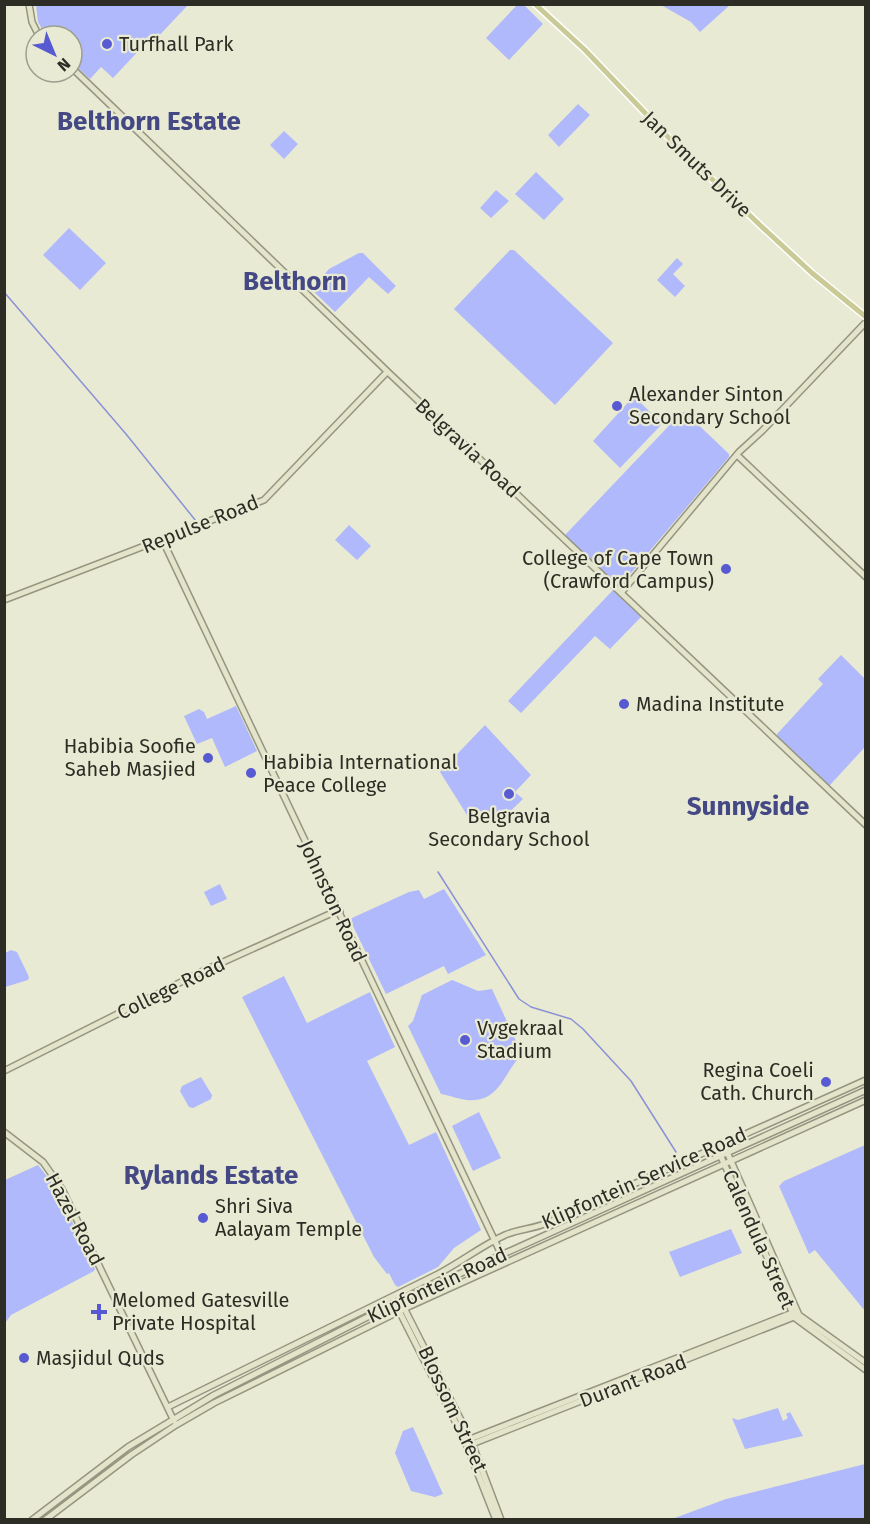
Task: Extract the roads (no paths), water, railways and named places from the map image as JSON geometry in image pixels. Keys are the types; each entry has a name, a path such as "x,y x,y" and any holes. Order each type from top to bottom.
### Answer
{"main road":[{"name":"Jan Smuts Drive","path":"535,4 585,50 670,139 761,226 812,273 866,317"}],"street":[{"path":"29,4 33,24"},
{"name":"Belgravia Road","path":"84,81 387,372 866,825"},
{"path":"621,593 738,456 866,322"},
{"name":"Repulse Road","path":"4,600 269,497 387,372"},
{"path":"738,456 866,577"},
{"name":"Johnston Road","path":"162,539 505,1262"},
{"name":"College Road","path":"4,1071 210,968 333,913 340,912"},
{"name":"Klipfontein Service Road","path":"168,1407 451,1268 495,1240 515,1232 541,1226 866,1080"},
{"name":"Klipfontein Road","path":"32,1520 128,1447 214,1395 398,1302 866,1090"},
{"name":"Klipfontein Road","path":"45,1520 131,1455 214,1403 505,1262 866,1100"},
{"name":"Hazel Road","path":"4,1132 43,1162 62,1189 176,1425"},
{"name":"Calendula Street","path":"720,1144 796,1314 866,1370"},
{"path":"480,1248 487,1239 488,1224"},
{"name":"Blossom Street","path":"394,1295 469,1442 501,1520"},
{"name":"Calendula Street","path":"796,1314 866,1363"},
{"name":"Durant Road","path":"469,1442 796,1314"},
{"name":"Blossom Street","path":"469,1442 496,1520"}],"waterway":[{"path":"4,292 126,434 196,521"},
{"path":"438,872 519,999 531,1007 571,1019 583,1029 631,1081 676,1152"}],"place":[{"name":"Turfhall Park","path":"107,44"},
{"name":"Alexander Sinton Secondary School","path":"617,406"},
{"name":"College of Cape Town (Crawford Campus)","path":"726,569"},
{"name":"Madina Institute","path":"624,704"},
{"name":"Habibia Soofie Saheb Masjied","path":"208,758"},
{"name":"Habibia International Peace College","path":"251,773"},
{"name":"Belgravia Secondary School","path":"509,794"},
{"name":"Vygekraal Stadium","path":"465,1040"},
{"name":"Regina Coeli Cath. Church","path":"826,1082"},
{"name":"Shri Siva Aalayam Temple","path":"203,1218"},
{"name":"Melomed Gatesville Private Hospital","path":"99,1312"},
{"name":"Masjidul Quds","path":"24,1358"}],"district":[{"name":"Belthorn Estate","path":"149,121"},
{"name":"Belthorn","path":"295,281"},
{"name":"Sunnyside","path":"748,806"},
{"name":"Rylands Estate","path":"211,1175"}]}
